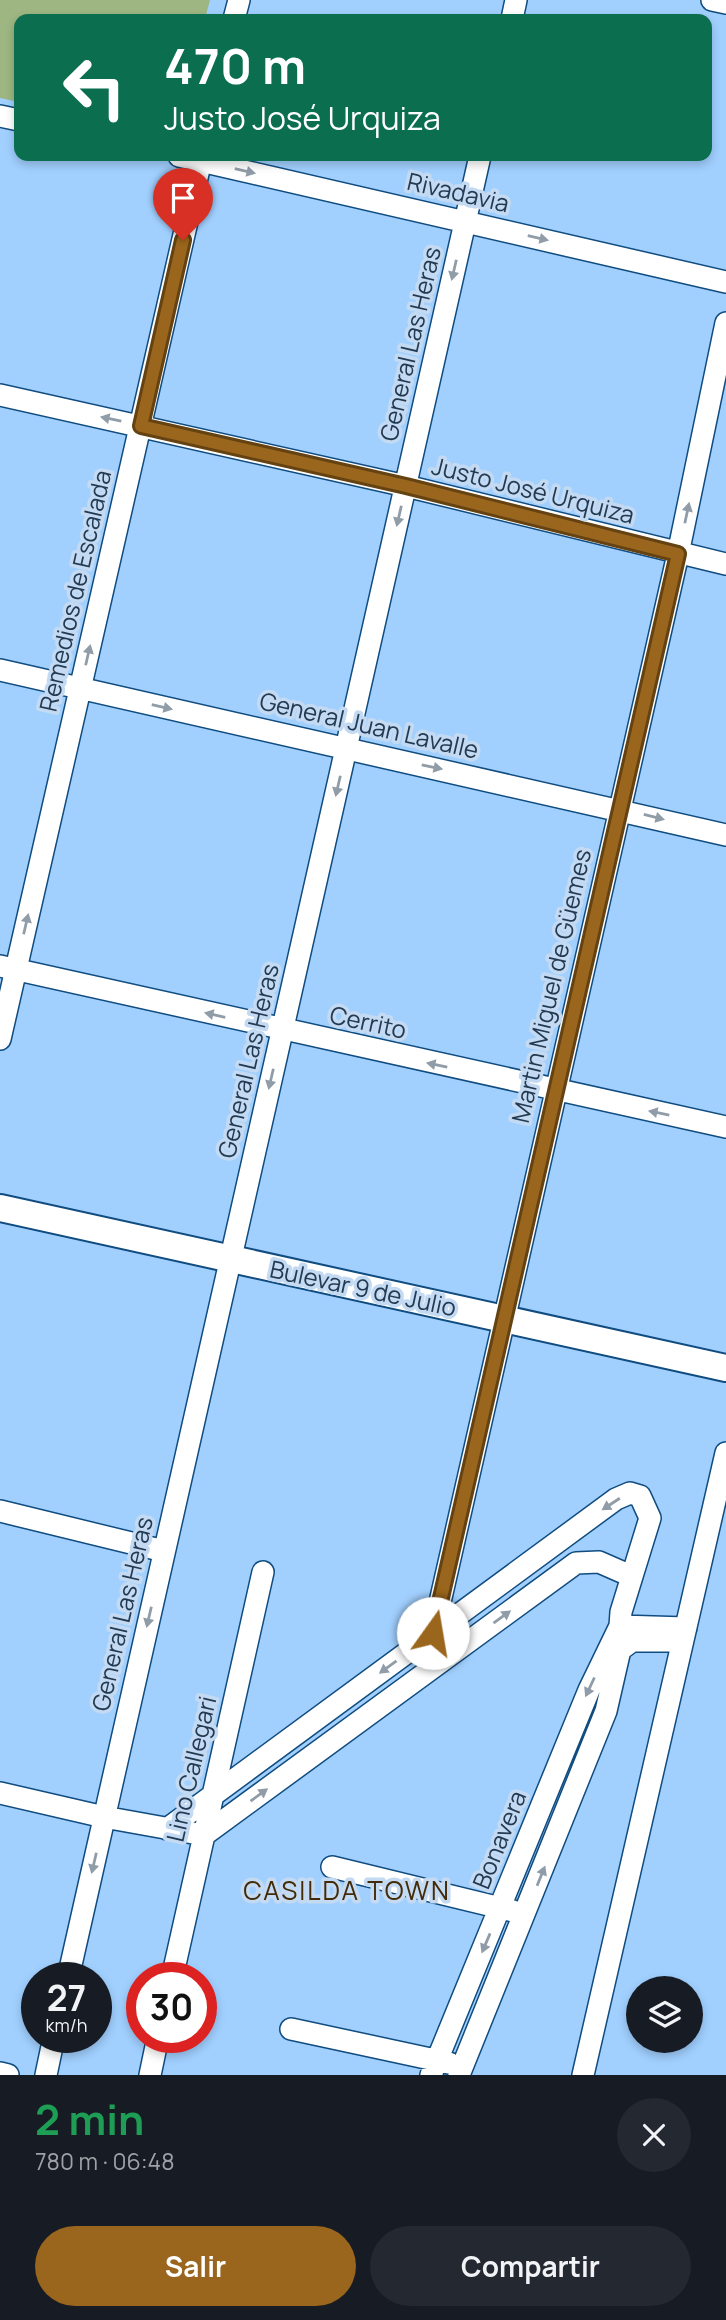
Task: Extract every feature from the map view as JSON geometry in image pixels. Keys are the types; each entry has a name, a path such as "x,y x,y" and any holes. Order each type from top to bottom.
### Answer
{"main road":[{"name":"Bulevar 9 de Julio","path":"0,1208 726,1368"}],"street":[{"path":"712,0 726,3"},
{"name":"Remedios de Escalada","path":"0,1039 8,968 81,688 201,161"},
{"name":"Rivadavia","path":"215,161 726,282"},
{"name":"General Las Heras","path":"72,1962 479,161"},
{"name":"Martin Miguel de Güemes","path":"433,1633 618,808 678,554 726,323"},
{"name":"Justo José Urquiza","path":"0,395 406,486 726,564"},
{"name":"General Juan Lavalle","path":"0,670 618,808 726,835"},
{"name":"Cerrito","path":"8,968 282,1031 726,1127"},
{"path":"583,2075 726,1453"},
{"path":"167,1829 616,1499 630,1493 640,1496 650,1518 631,1576 626,1634 617,1658 606,1711 461,2071 434,2067 291,2029"},
{"path":"0,1511 164,1550"},
{"path":"0,1793 104,1817 204,1835 576,1563 599,1562 631,1576"},
{"name":"Lino Callegari","path":"176,1962 263,1572"},
{"path":"433,1633 447,1657"},
{"path":"626,1634 684,1634"},
{"name":"Bonavera","path":"434,2067 589,1690 626,1634"},
{"path":"332,1867 501,1906 525,1915"},
{"path":"46,2075 51,2053"},
{"path":"150,2075 155,2053"},
{"path":"0,2073 8,2075"}],"green space":[{"path":"0,0 210,0 206,14 14,14 14,101 0,98"}],"district":[{"name":"CASILDA TOWN","path":"347,1891"}],"route":[{"path":"183,240 141,426 406,486 678,554 618,808 433,1633"}]}
